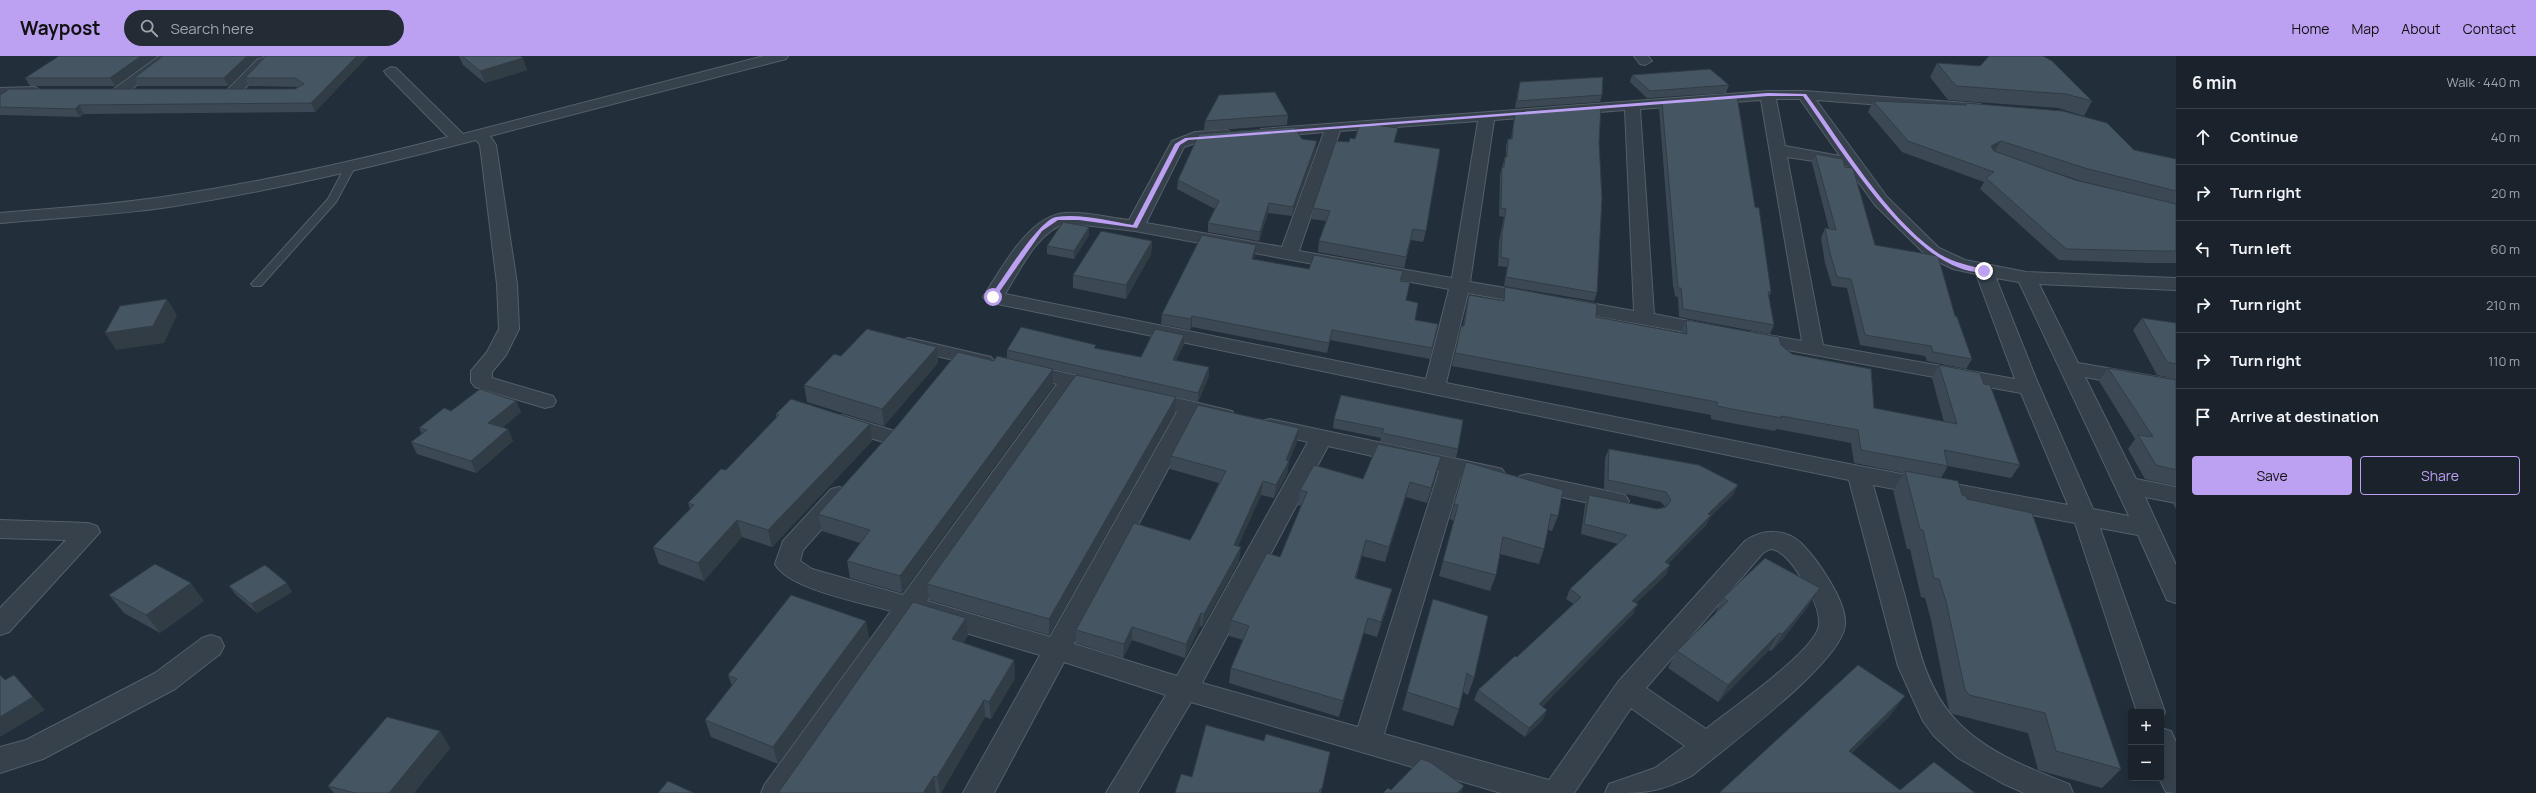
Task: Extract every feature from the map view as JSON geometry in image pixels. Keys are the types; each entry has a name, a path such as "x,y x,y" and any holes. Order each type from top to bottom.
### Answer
{"street":[{"path":"120,91 168,56"},
{"path":"0,218 192,198 351,165 480,134 781,56"},
{"path":"234,91 263,62"},
{"path":"391,71 459,139"},
{"path":"3,92 31,76"},
{"path":"105,90 143,91"},
{"path":"3,92 51,91"},
{"path":"219,91 256,91"},
{"path":"1804,94 1881,201 1934,252 1960,266 2026,278 2176,284"},
{"path":"1135,226 1178,144 1195,137 1768,95 1804,94 1993,108"},
{"path":"1768,95 1814,349"},
{"path":"1632,104 1644,318"},
{"path":"1434,387 1460,285 1487,115"},
{"path":"1289,254 1334,127"},
{"path":"480,134 488,145 507,284 509,329 496,355 481,371 482,382 546,401"},
{"path":"1778,150 1855,164"},
{"path":"2029,388 1135,226 1079,219 1056,219 1040,230 993,297 1859,474 2147,528"},
{"path":"1984,271 2029,388 2084,515 2151,709"},
{"path":"2026,278 2128,486 2176,593"},
{"path":"888,340 1321,438 1638,506"},
{"path":"943,373 958,355"},
{"path":"2070,368 2176,387"},
{"path":"776,793 1070,381"},
{"path":"978,793 1190,408"},
{"path":"822,415 890,437"},
{"path":"875,454 905,420"},
{"path":"1121,793 1184,689 1321,438"},
{"path":"1368,740 1452,466"},
{"path":"1859,474 1910,662 1925,702 1945,728 1972,750 2020,778 2058,793"},
{"path":"854,478 792,548 787,564 792,570 804,576 1056,649 1184,689 1368,740 1547,793"},
{"path":"2128,486 2176,495"},
{"path":"0,529 88,532 0,625"},
{"path":"1557,793 1628,690 1754,546 1761,541 1770,540 1782,542 1796,554 1812,575 1825,600 1832,624 1827,640 1809,662 1706,746 1664,778 1620,793"},
{"path":"0,760 33,750 165,681 211,646"},
{"path":"1628,690 1706,746"},
{"path":"2163,745 2176,783"}],"lane":[{"path":"257,284 332,200 351,165"}],"building":[{"path":"59,56 141,56 110,78 25,78"},
{"path":"163,56 247,56 224,78 134,78"},
{"path":"266,56 357,56 311,103 79,105 75,109 0,107 0,95 9,89 295,89 304,84 295,78 245,78"},
{"path":"462,56 520,56 523,58 480,71"},
{"path":"1989,56 2043,56 2052,61 2092,101 2066,94 1956,86 1937,63 1980,66"},
{"path":"1710,69 1729,85 1650,91 1632,75"},
{"path":"1603,77 1602,95 1517,101 1520,82"},
{"path":"1275,92 1288,115 1205,121 1219,95"},
{"path":"1737,96 1755,207 1759,208 1771,292 1768,292 1774,325 1683,309 1681,288 1678,288 1662,102"},
{"path":"1873,101 1967,105 1965,103 2063,111 2107,123 2134,150 2176,159 2176,191 2088,169 2001,141 1991,146 1994,151 2075,180 2176,204 2176,251 2066,249 1986,178 1994,172 1908,141"},
{"path":"1601,106 1599,142 1602,199 1597,293 1506,277 1509,259 1501,257 1502,233 1506,209 1501,208 1502,167 1504,167 1505,157 1507,157 1508,139 1512,139 1515,112"},
{"path":"1360,123 1398,128 1394,142 1440,149 1426,231 1413,229 1406,257 1319,241 1330,211 1313,208 1336,141 1349,142 1350,138 1355,139"},
{"path":"1294,127 1302,139 1317,141 1293,207 1269,203 1260,232 1208,223 1219,201 1178,180 1199,134"},
{"path":"1815,154 1843,159 1845,167 1853,168 1875,245 1938,256 1955,316 1957,317 1972,359 1933,352 1931,346 1865,335 1851,279 1837,277 1830,253 1825,228 1836,230"},
{"path":"1063,222 1089,227 1074,251 1047,246"},
{"path":"1101,231 1152,241 1126,285 1073,275"},
{"path":"1202,235 1256,245 1252,259 1309,269 1314,255 1403,271 1400,281 1410,282 1406,300 1418,303 1415,320 1438,324 1432,348 1332,330 1329,343 1192,316 1191,319 1162,314"},
{"path":"1505,287 1597,304 1596,317 1687,334 1686,320 1779,337 1781,345 1792,354 1871,369 1874,408 1957,424 1939,365 1980,373 1984,384 1990,385 2020,465 1944,450 1948,466 1861,450 1858,430 1781,416 1782,418 1742,411 1717,406 1717,402 1455,353 1461,326 1464,326 1469,295 1504,301"},
{"path":"167,299 153,326 105,333 120,306"},
{"path":"2142,318 2176,323 2176,364 2167,362"},
{"path":"1021,327 1096,345 1094,348 1141,357 1155,329 1184,335 1173,360 1209,367 1198,393 1007,350"},
{"path":"867,329 937,347 882,409 804,385 834,354 841,356"},
{"path":"958,352 994,361 997,356 1053,369 900,576 847,561 870,530 818,514 897,426"},
{"path":"2108,368 2176,380 2176,470 2156,465 2138,435 2153,437"},
{"path":"1076,375 1176,397 1049,619 927,584"},
{"path":"480,389 516,401 488,423 508,429 471,461 411,442 427,430 419,428 444,408 451,411"},
{"path":"1341,395 1463,420 1458,449 1382,433 1384,429 1334,419"},
{"path":"791,399 870,424 768,530 737,520 698,563 653,547 694,505 688,503 721,469 726,470 779,415 776,414"},
{"path":"1198,405 1299,428 1286,460 1289,461 1276,485 1263,481 1234,545 1241,547 1204,614 1201,613 1186,644 1132,627 1124,644 1076,630 1134,523 1190,540 1194,533 1226,471 1171,456"},
{"path":"1378,444 1441,457 1431,488 1410,482 1389,547 1366,540 1355,578 1392,589 1381,622 1368,618 1343,701 1231,668 1249,626 1231,620 1267,553 1280,557 1307,492 1300,490 1314,465 1363,479"},
{"path":"1609,449 1699,465 1738,485 1708,514 1711,515 1665,562 1670,565 1632,601 1638,604 1539,704 1547,710 1529,728 1478,690 1515,656 1517,657 1581,597 1570,589 1627,535 1584,524 1589,495 1657,509 1666,507 1671,500 1666,492 1608,480"},
{"path":"1466,462 1563,490 1558,516 1551,514 1544,549 1503,537 1496,575 1443,561 1458,505 1454,504"},
{"path":"1905,471 1958,481 1962,495 1966,496 1967,499 2032,513 2121,769 2056,751 2045,713 1969,695 1965,690 1946,601 1939,579 1934,578 1923,530 1920,529"},
{"path":"1765,558 1820,588 1782,634 1779,633 1728,685 1677,651 1728,601 1723,598"},
{"path":"155,564 191,583 146,615 109,595"},
{"path":"265,565 287,583 251,604 229,586"},
{"path":"791,595 866,621 773,747 705,720 737,679 728,675"},
{"path":"1433,599 1488,616 1474,678 1467,673 1459,709 1407,692"},
{"path":"913,602 966,618 952,639 1014,660 989,702 984,700 937,777 934,776 923,793 778,793"},
{"path":"1858,665 1905,696 1849,751 1900,790 1934,762 1975,793 1719,793"},
{"path":"0,675 5,680 14,675 33,697 0,717"},
{"path":"387,717 440,731 389,793 355,793 328,786"},
{"path":"1206,725 1264,741 1266,734 1330,752 1322,789 1320,789 1319,793 1175,793 1181,774 1192,777"},
{"path":"1421,759 1430,762 1464,786 1457,793 1383,793 1388,788 1391,790"},
{"path":"668,781 694,793 658,793"}],"route":[{"path":"993,297 1040,230 1056,219 1079,219 1135,226 1178,144 1187,139 1195,137 1632,104 1804,94 1881,201 1918,238 1934,252 1960,266 1984,271"}]}
